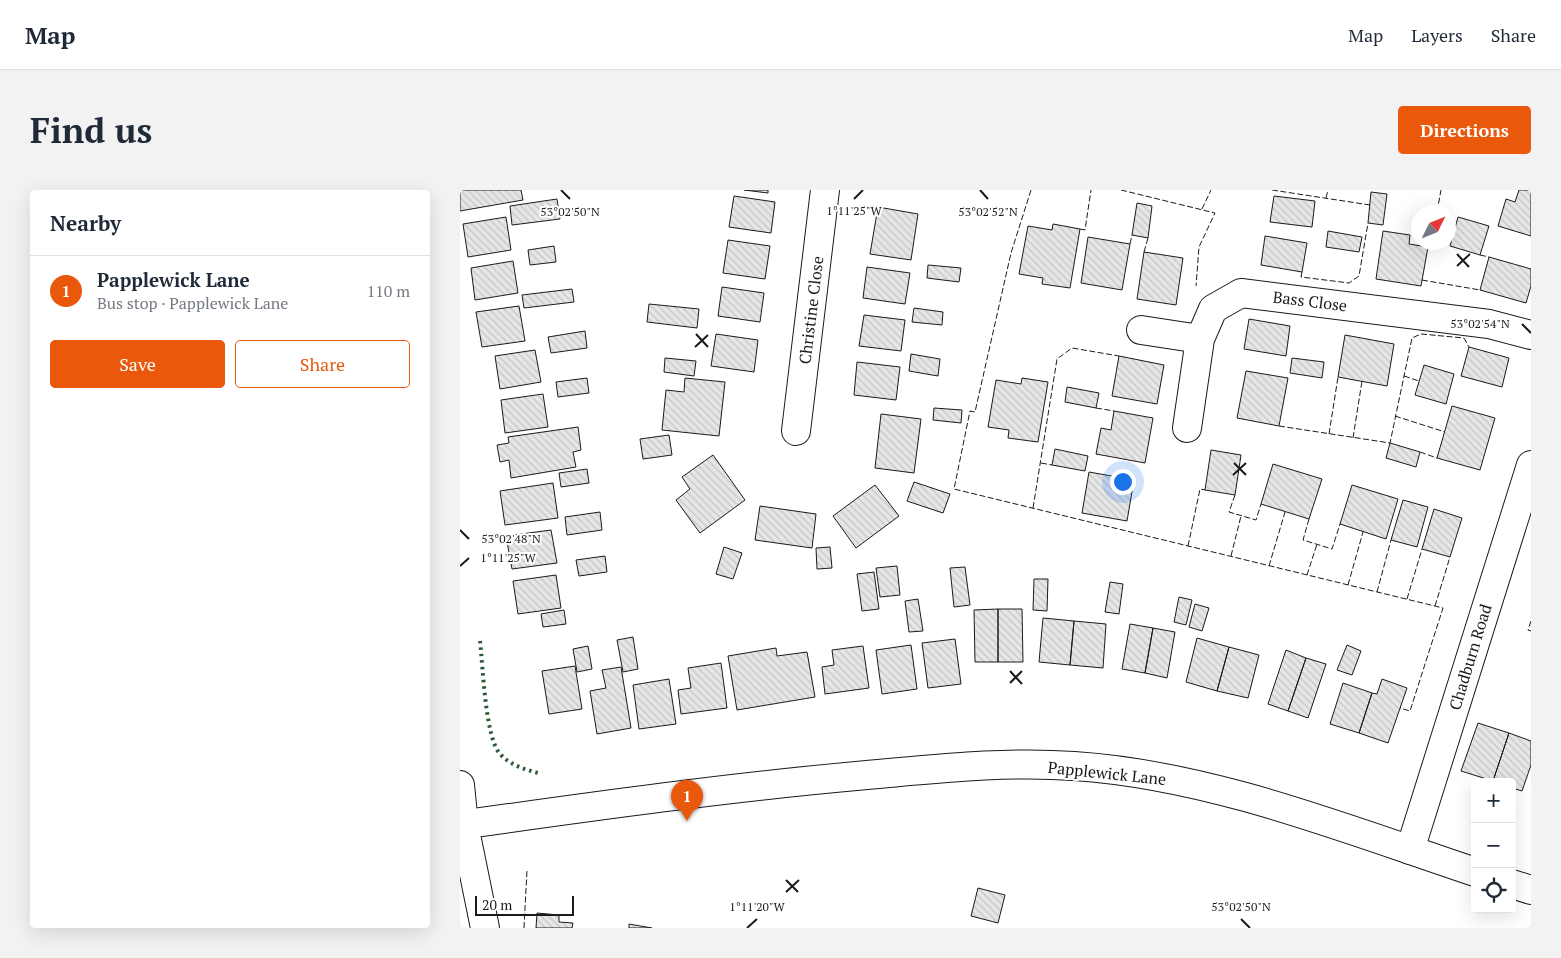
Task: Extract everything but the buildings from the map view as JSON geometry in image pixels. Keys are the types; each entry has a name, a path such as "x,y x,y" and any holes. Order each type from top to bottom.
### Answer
{"street":[{"name":"Christine Close","path":"796,431 825,190"},
{"name":"Bass Close","path":"1187,428 1200,339 1213,309 1241,293 1489,324 1531,335"},
{"path":"1142,330 1200,339"},
{"name":"Chadburn Road","path":"1410,850 1526,500 1531,465"},
{"name":"Papplewick Lane","path":"462,825 811,780 984,764 1075,766 1186,783 1278,806 1471,871"},
{"path":"460,785 462,825 484,928"},
{"path":"1516,885 1531,890"}],"hedge":[{"path":"480,641 488,717 495,745 500,754 508,761 538,773"}],"fence":[{"path":"1031,190 1011,253 975,412 970,411 954,489 1443,608 1410,711 1400,708"},
{"path":"1080,229 1085,230 1091,190"},
{"path":"1121,190 1215,213 1199,247 1196,286"},
{"path":"1202,209 1211,190"},
{"path":"1272,190 1370,205"},
{"path":"1326,198 1328,190"},
{"path":"1438,205 1441,190"},
{"path":"1302,272 1301,277 1349,283 1359,276 1368,223"},
{"path":"1130,244 1132,235"},
{"path":"1144,252 1148,238"},
{"path":"1480,255 1489,257"},
{"path":"1422,280 1480,290"},
{"path":"1279,426 1390,443 1412,338 1421,334 1464,338 1469,347"},
{"path":"1033,508 1057,359 1072,348 1119,356"},
{"path":"1404,376 1419,381"},
{"path":"1329,434 1338,377"},
{"path":"1353,438 1362,381"},
{"path":"1096,408 1114,411"},
{"path":"1395,416 1445,432"},
{"path":"1420,452 1437,458"},
{"path":"1041,463 1052,465"},
{"path":"1188,546 1200,489 1205,490"},
{"path":"1235,495 1229,512 1256,520 1261,504"},
{"path":"1269,566 1285,512"},
{"path":"1231,556 1241,516"},
{"path":"1309,519 1303,540 1332,549 1340,524"},
{"path":"1348,585 1363,532"},
{"path":"1377,592 1391,540"},
{"path":"1307,575 1317,544"},
{"path":"1407,599 1422,549"},
{"path":"1435,606 1450,557"},
{"path":"1531,621 1528,630 1531,631"},
{"path":"524,928 527,870"}],"place":[{"name":"Papplewick Lane","path":"687,821"}]}
